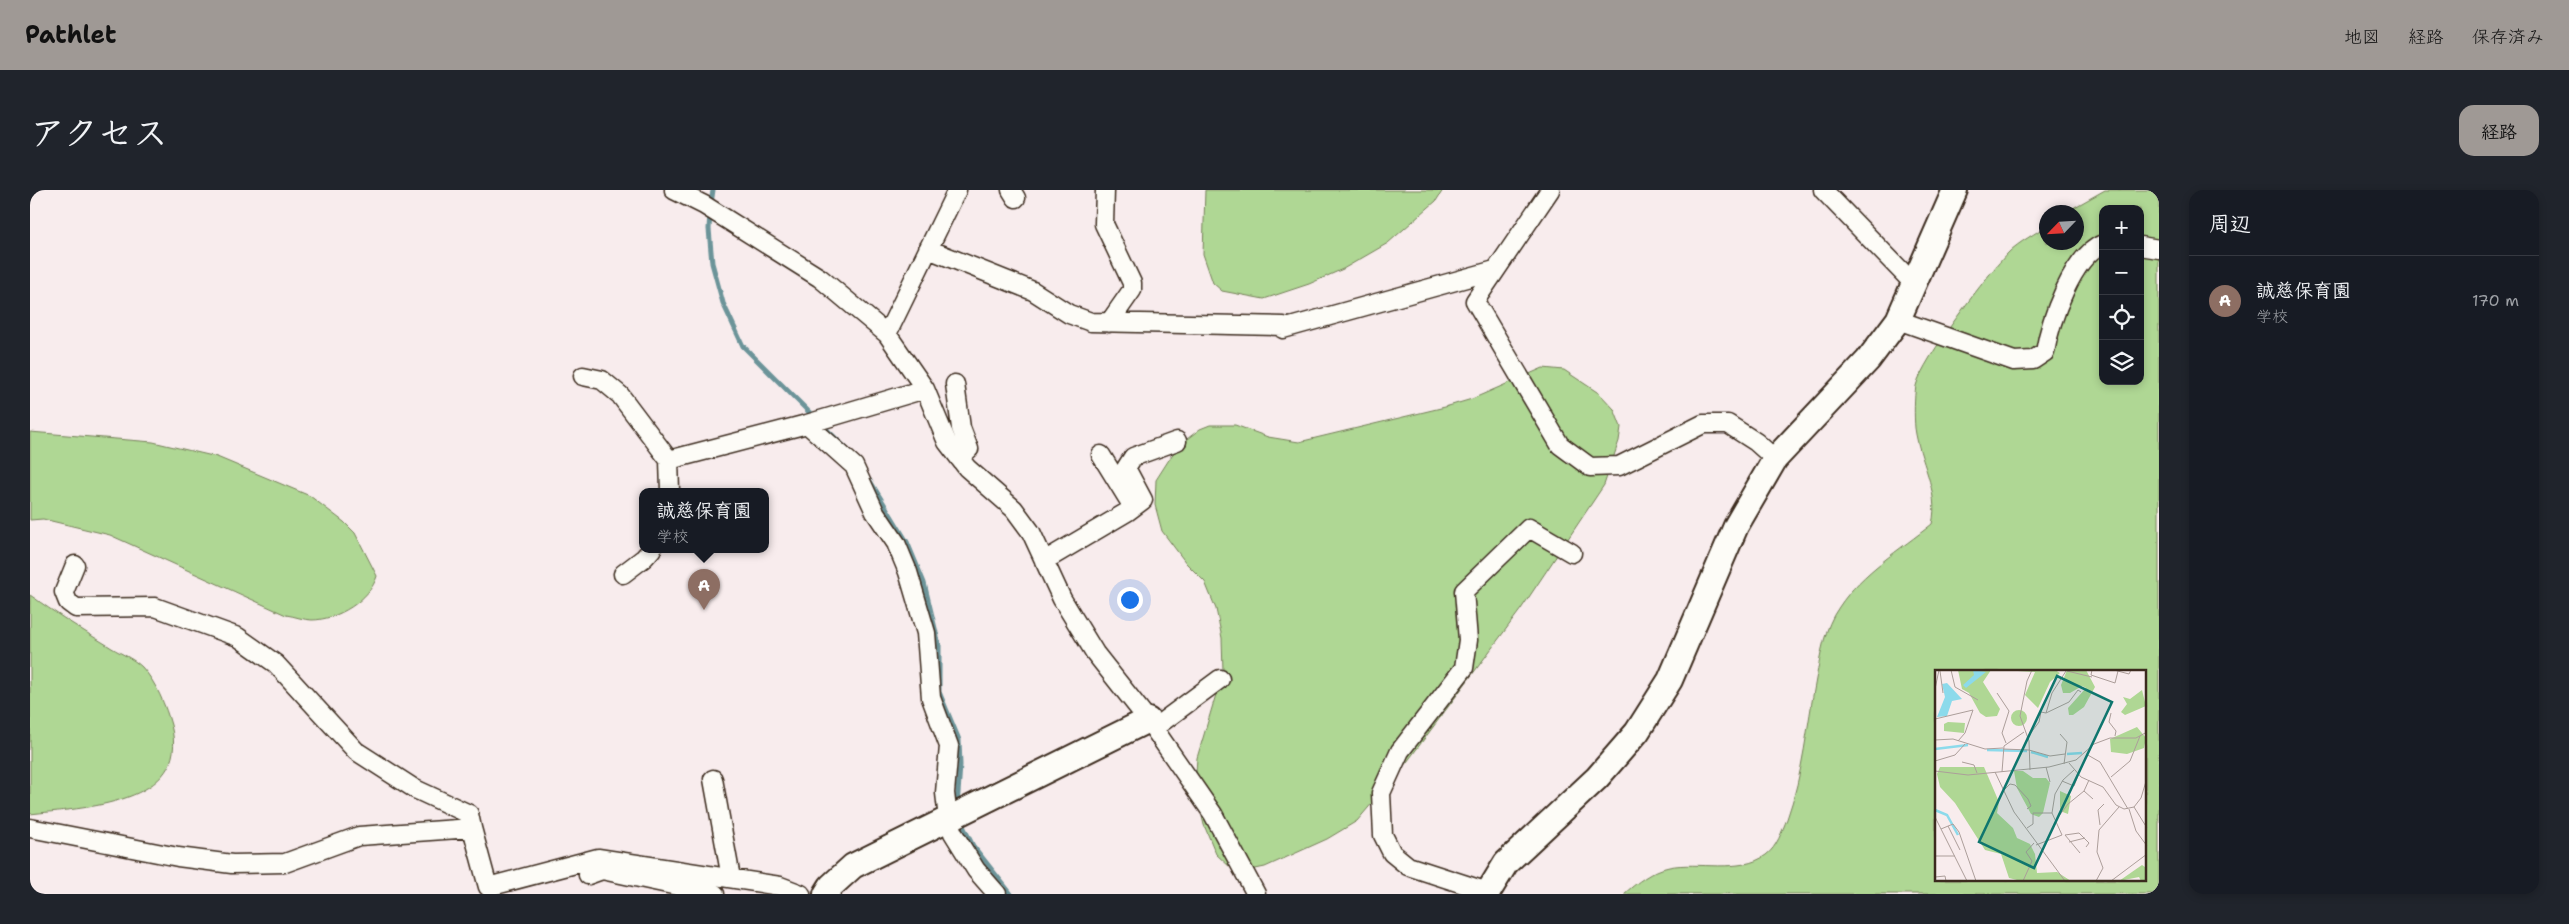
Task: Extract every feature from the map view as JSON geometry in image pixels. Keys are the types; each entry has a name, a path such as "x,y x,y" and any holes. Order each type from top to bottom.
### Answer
{"street":[{"path":"674,190 705,197 820,278 887,334 925,389 947,442 968,468 1014,509 1031,532 1062,600 1095,653 1151,724 1213,814 1256,894"},
{"path":"887,334 957,190"},
{"path":"1105,190 1104,224 1132,283 1132,290 1109,323"},
{"path":"1530,190 1549,191"},
{"path":"1823,190 1913,283"},
{"path":"1572,553 1529,528 1464,591 1468,640 1464,668 1400,751 1381,793 1383,835 1392,853 1408,866 1488,893 1506,863 1598,778 1642,725 1670,680 1736,526 1774,458 1868,360 1898,320 1954,190"},
{"path":"1549,191 1475,301 1560,445 1590,467 1619,466 1703,424 1728,424 1756,442 1774,458"},
{"path":"1898,320 2014,361 2033,360 2045,352 2049,328 2066,287 2086,257 2099,247"},
{"path":"2144,247 2159,249"},
{"path":"928,249 1033,292 1069,314 1091,322 1109,323 1284,326 1283,329 1495,270"},
{"path":"584,376 602,380 620,395 669,460 670,488"},
{"path":"955,384 961,428 969,449 960,458"},
{"path":"669,460 807,424 925,389"},
{"path":"807,424 854,466 875,512 896,543 908,572 926,633 931,698 949,746 945,793 948,819 953,833 976,870 996,894"},
{"path":"1044,561 1143,500 1126,468 1133,457 1177,441"},
{"path":"1101,456 1133,507"},
{"path":"623,574 648,553"},
{"path":"75,565 64,592 68,602 76,608 155,607 238,637 276,664 356,751 415,789 469,814 488,887 598,858 727,883 780,886 801,894"},
{"path":"826,894 831,886 853,866 948,819 1151,724 1220,679"},
{"path":"713,779 727,883"},
{"path":"30,828 178,857 232,864 285,863 359,836 472,828"},
{"path":"588,875 602,870 715,894"}],"green space":[{"path":"1205,190 1443,190 1436,201 1388,243 1343,269 1309,284 1264,299 1222,291 1213,283 1203,254"},
{"path":"2105,190 2159,190 2159,894 1624,894 1657,871 1669,867 1692,865 1732,866 1744,864 1756,861 1766,855 1776,843 1787,819 1797,785 1826,632 1834,615 1848,594 1870,572 1932,524 1934,512 1931,488 1915,428 1916,386 1930,357 1957,317 2000,262 2022,241 2039,230 2039,250 2084,250 2084,205 2078,205"},
{"path":"1543,368 1564,370 1600,394 1614,409 1621,427 1619,441 1604,485 1521,609 1407,762 1357,821 1327,839 1265,867 1241,872 1231,868 1216,854 1204,825 1195,787 1197,758 1223,671 1222,638 1216,609 1205,582 1186,563 1162,531 1155,505 1156,480 1172,455 1187,439 1200,429 1210,425 1235,425 1268,437 1299,442 1472,399"},
{"path":"30,432 153,442 217,457 310,496 344,522 355,533 377,576 367,593 351,607 332,616 312,620 286,615 110,535 43,519 30,520"},
{"path":"30,595 77,627 134,661 142,667 152,680 171,725 173,752 165,772 149,787 128,797 103,804 30,814"}],"waterway":[{"path":"711,204 713,190"},
{"path":"710,213 709,229 712,263 723,303 743,346 815,418"},
{"path":"821,424 858,460"},
{"path":"870,481 907,542 924,583 939,645 939,692 959,740 960,765 957,807"},
{"path":"960,820 973,846 1011,894"}],"place":[{"name":"誠慈保育園","path":"704,610"}]}
